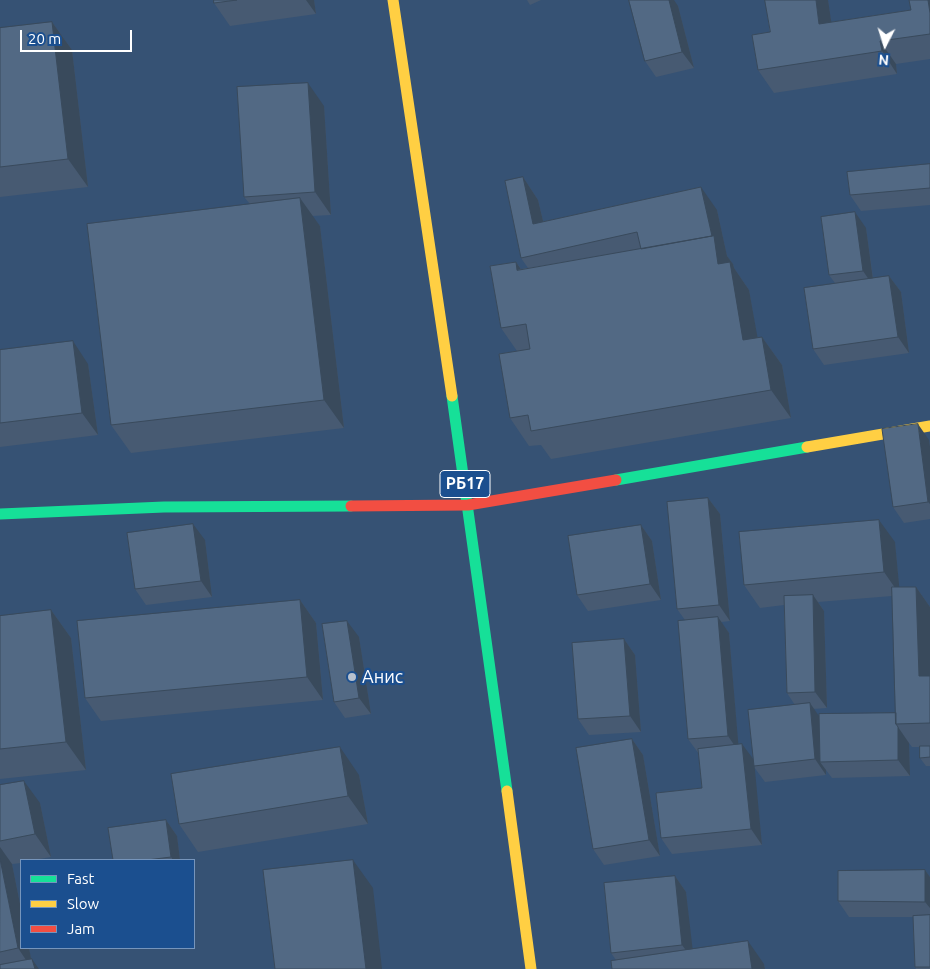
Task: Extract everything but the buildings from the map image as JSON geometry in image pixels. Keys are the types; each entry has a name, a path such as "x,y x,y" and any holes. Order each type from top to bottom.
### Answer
{"main road":[{"name":"РБ17","path":"393,0 468,505 531,969"},
{"path":"0,514 164,506 468,505 930,426"}],"traffic: fast":[{"path":"452,396 507,791"},
{"path":"616,480 807,447"},
{"path":"0,514 164,507 351,506"}],"traffic: slow":[{"path":"393,0 452,396"},
{"path":"807,447 930,426"},
{"path":"507,791 531,969"}],"traffic: jam":[{"path":"351,506 468,505 616,480"}],"place":[{"name":"Анис","path":"352,677"}]}
